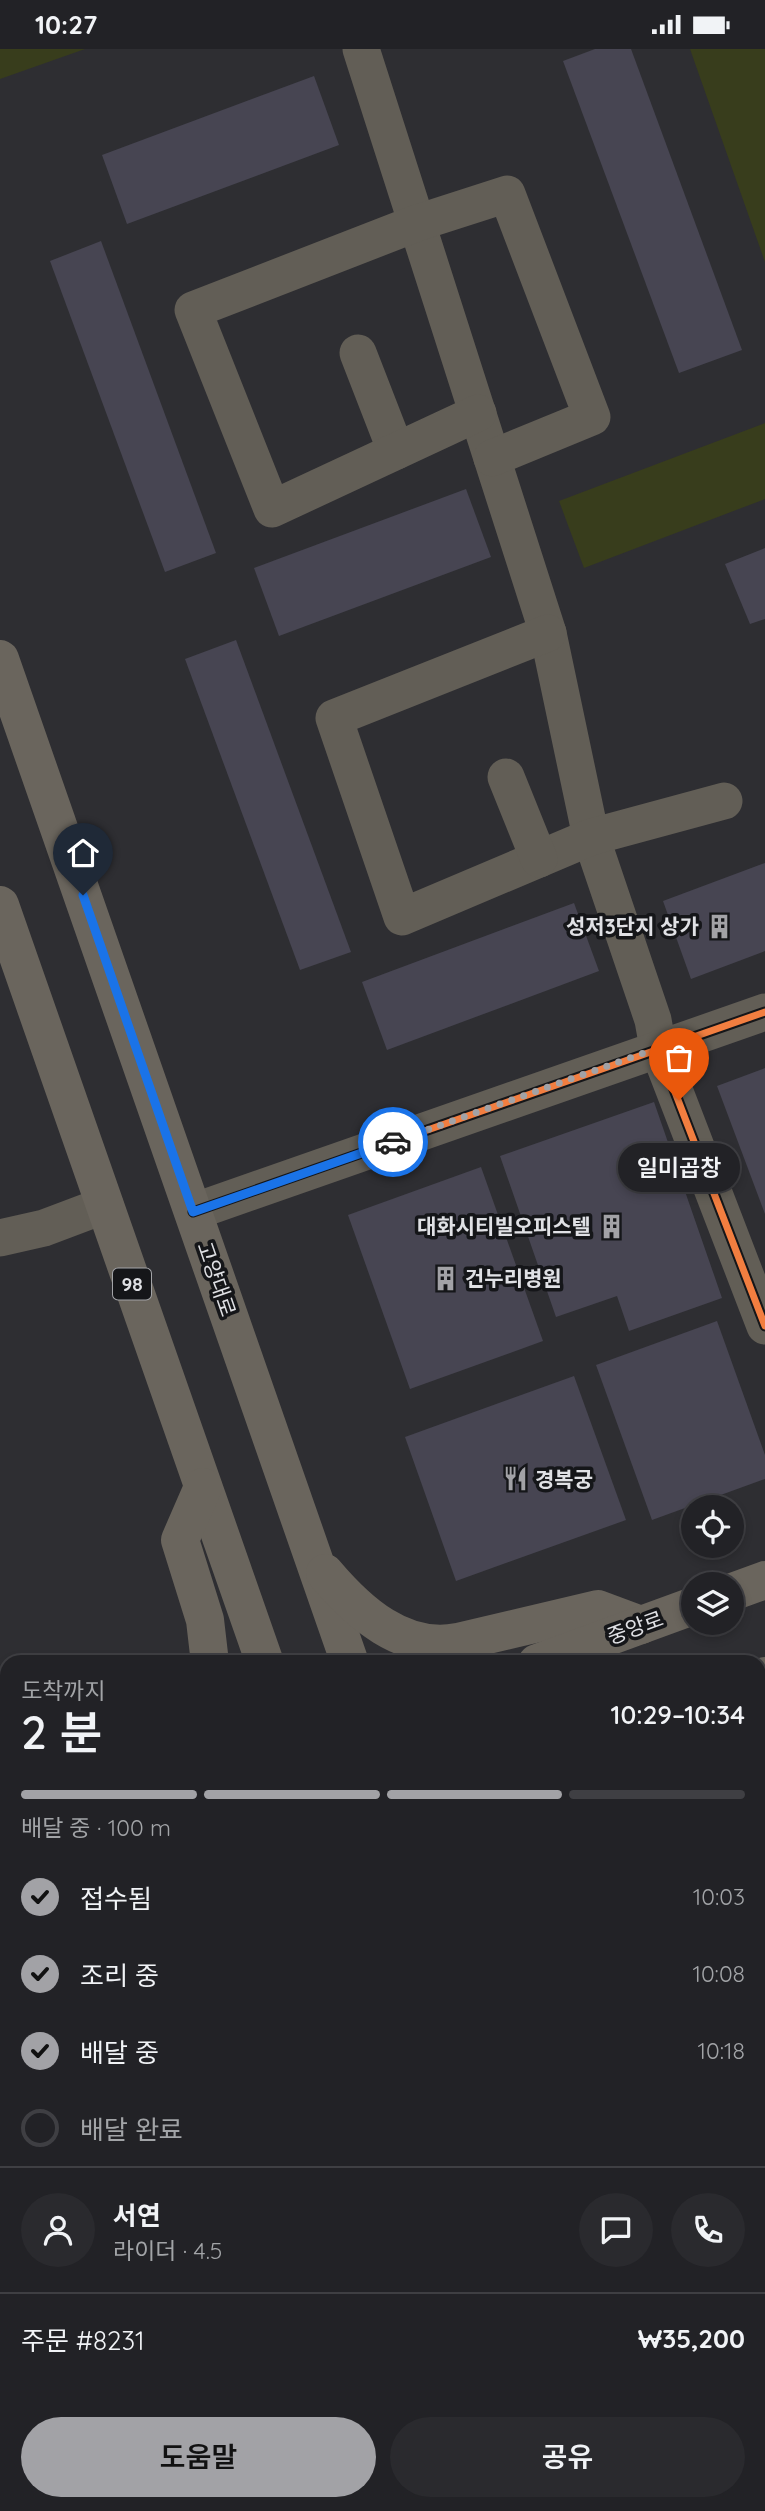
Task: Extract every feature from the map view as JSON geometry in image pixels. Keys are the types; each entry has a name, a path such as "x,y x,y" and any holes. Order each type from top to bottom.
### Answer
{"main road":[{"name":"고양대로","path":"0,659 347,1655"},
{"name":"98","path":"0,905 262,1655"},
{"path":"203,1487 180,1540 205,1620 209,1655"},
{"path":"315,1562 346,1597 376,1623 427,1644 451,1643 598,1609 641,1625"},
{"path":"744,1588 765,1580"},
{"name":"중앙로","path":"559,1655 681,1610"}],"street":[{"path":"361,49 548,633 592,837 653,1020 658,1048 762,1306"},
{"path":"478,413 272,509 193,310 417,223 507,194 592,417 492,457"},
{"path":"358,353 396,451"},
{"path":"548,633 334,718 402,917 592,837 724,801"},
{"path":"506,777 539,859"},
{"path":"193,1212 658,1048 765,1013"},
{"path":"0,1238 44,1228 105,1205"},
{"path":"744,1599 765,1594"},
{"path":"641,1625 681,1615"}],"green space":[{"path":"0,49 85,49 0,79"},
{"path":"690,49 765,49 765,262"},
{"path":"765,423 765,499 584,568 559,501"}],"building":[{"path":"595,49 631,49 742,350 679,373 563,61"},
{"path":"314,76 339,145 127,224 102,155"},
{"path":"101,241 216,553 165,572 50,261"},
{"path":"466,489 491,557 279,636 254,568"},
{"path":"765,548 765,619 750,624 725,564"},
{"path":"236,640 351,952 300,970 185,659"},
{"name":"성저3단지 상가","path":"765,863 765,951 691,979 663,901"},
{"path":"574,903 599,971 387,1050 362,982"},
{"path":"765,1068 765,1214 717,1086"},
{"name":"대화시티빌오피스텔","path":"654,1102 722,1298 629,1331 617,1296 556,1317 500,1156"},
{"name":"건누리병원","path":"481,1167 543,1341 410,1389 348,1215"},
{"path":"717,1321 765,1455 765,1479 721,1495 681,1495 681,1509 652,1520 596,1365"},
{"name":"경복궁","path":"574,1376 626,1520 456,1581 405,1437"}],"cycle path":[{"path":"193,1212 765,1012"},
{"path":"658,1048 765,1326"}],"way so far":[{"path":"393,1142 658,1048 679,1100"}],"place":[{"name":"성저3단지 상가","path":"719,926"},
{"name":"일미곱창","path":"679,1100"},
{"name":"대화시티빌오피스텔","path":"611,1226"},
{"name":"건누리병원","path":"445,1278"},
{"name":"경복궁","path":"515,1479"}],"route":[{"path":"83,895 193,1212 393,1142"}]}
